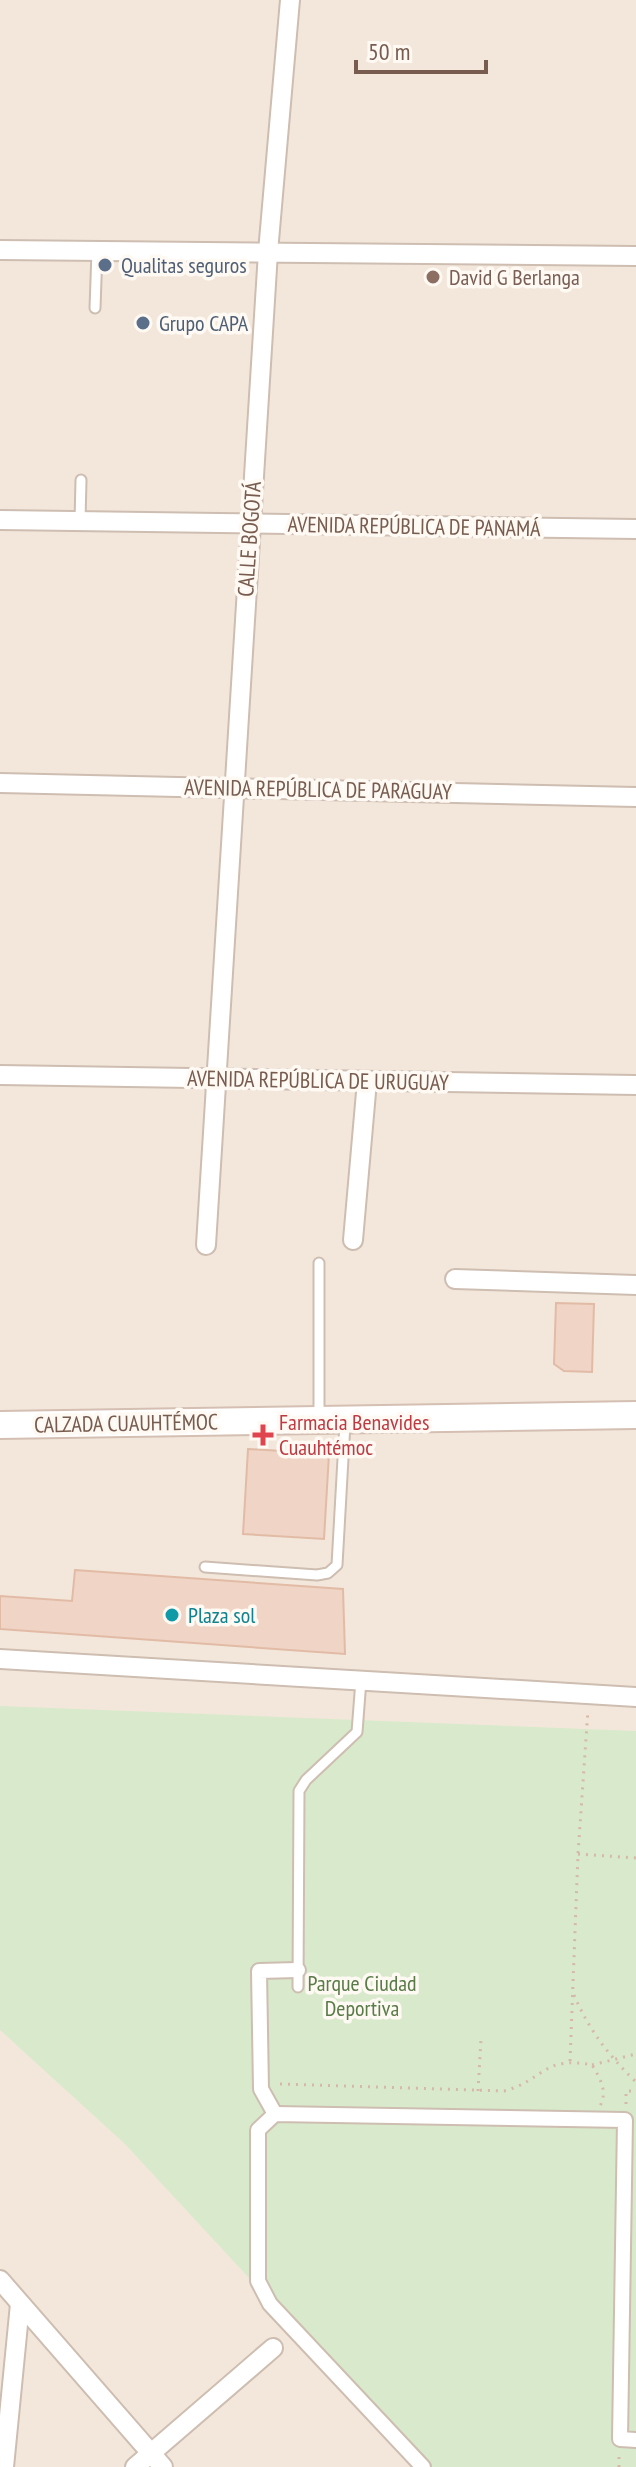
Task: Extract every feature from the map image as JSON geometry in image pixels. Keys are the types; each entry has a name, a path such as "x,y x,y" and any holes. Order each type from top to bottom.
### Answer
{"main road":[{"name":"CALZADA CUAUHTÉMOC","path":"0,1425 636,1415"}],"street":[{"name":"CALLE BOGOTÁ","path":"206,1245 214,1078 268,252 290,0"},
{"path":"0,250 636,256"},
{"name":"AVENIDA REPÚBLICA DE PANAMÁ","path":"0,520 636,529"},
{"name":"AVENIDA REPÚBLICA DE PARAGUAY","path":"0,783 636,797"},
{"name":"AVENIDA REPÚBLICA DE URUGUAY","path":"0,1075 636,1085"},
{"path":"353,1240 367,1081"},
{"path":"455,1279 636,1285"},
{"path":"0,1659 636,1697"},
{"path":"275,2114 261,2089 259,1971 298,1970"},
{"path":"423,2467 270,2304 258,2281 258,2130 275,2114 625,2120 620,2439 636,2440"},
{"path":"0,2280 157,2460"},
{"path":"4,2467 20,2304"},
{"path":"135,2467 157,2460 273,2348"}],"lane":[{"path":"95,308 97,251"},
{"path":"80,521 81,480"},
{"path":"319,1263 319,1420"},
{"path":"205,1567 317,1575 328,1573 337,1565 346,1419"},
{"path":"298,1987 299,1791 306,1780 357,1732 361,1680"}],"path":[{"path":"570,2061 578,1854 589,1694"},
{"path":"578,1854 636,1858"},
{"path":"572,1992 586,2022 614,2061 636,2082"},
{"path":"478,2091 481,2039"},
{"path":"280,2084 478,2091 518,2088 544,2068 570,2061 592,2065 636,2054"},
{"path":"592,2065 601,2080 604,2099 592,2120"}],"shaded area":[{"path":"0,0 636,0 636,2467 0,2467"}],"green space":[{"name":"Parque Ciudad Deportiva","path":"0,1706 636,1731 636,2467 424,2467 125,2144 0,2030"}],"building":[{"path":"556,1303 594,1304 592,1372 564,1371 554,1364"},
{"path":"248,1449 329,1454 324,1539 243,1534"},
{"name":"Plaza sol","path":"75,1570 343,1589 345,1654 0,1629 0,1596 72,1601"}],"place":[{"name":"Qualitas seguros","path":"105,265"},
{"name":"David G Berlanga","path":"433,277"},
{"name":"Grupo CAPA","path":"143,323"},
{"name":"Farmacia Benavides Cuauhtémoc","path":"263,1435"},
{"name":"Plaza sol","path":"172,1615"}]}
